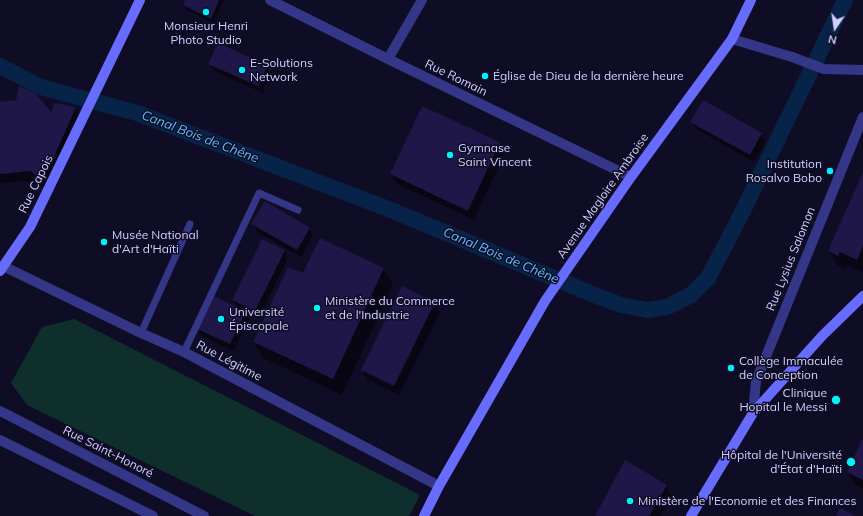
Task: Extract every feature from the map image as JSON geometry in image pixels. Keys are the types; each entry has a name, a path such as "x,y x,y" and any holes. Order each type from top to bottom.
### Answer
{"street":[{"name":"Rue Capois","path":"2,269 30,227 140,0"},
{"name":"Rue Romain","path":"270,0 631,177"},
{"path":"388,59 422,0"},
{"name":"Avenue Magloire Ambroise","path":"424,516 439,486 545,301 631,177 732,39 751,0"},
{"path":"732,39 792,57 824,69 863,70"},
{"name":"Rue Lysius Salomon","path":"753,413 756,381 863,117"},
{"name":"Rue Légitime","path":"2,269 184,352 439,486"},
{"path":"691,516 753,413 822,336 863,296"},
{"name":"Rue Saint-Honoré","path":"0,411 204,516"},
{"path":"0,440 153,516"}],"lane":[{"path":"184,352 259,193 298,210"},
{"path":"141,333 190,224"}],"green space":[{"path":"74,319 420,495 409,516 255,516 27,405 11,383 42,327"}],"building":[{"name":"Monsieur Henri Photo Studio","path":"185,0 219,0 211,19 183,5"},
{"path":"218,43 268,65 258,86 208,64"},
{"path":"19,86 35,93 51,112 55,103 76,107 53,159 41,181 31,171 0,174 0,102 16,100"},
{"path":"703,100 762,133 750,155 690,122"},
{"path":"422,106 500,142 468,211 390,174"},
{"path":"863,172 863,246 857,260 840,252 838,256 828,251"},
{"path":"265,201 310,228 297,250 251,224"},
{"name":"Ministère du Commerce et de l'Industrie","path":"320,238 384,268 333,379 253,342 288,267 303,273"},
{"path":"262,239 285,250 255,311 232,300"},
{"path":"402,286 435,302 394,386 361,370"},
{"path":"213,296 246,311 230,344 197,329"},
{"path":"863,438 863,480 847,472"},
{"name":"Ministère de l'Economie et des Finances","path":"625,460 667,485 649,516 595,516"},
{"path":"840,508 855,516 836,516"}],"waterway":[{"name":"Canal Bois de Chêne","path":"0,66 41,87 137,113 391,210 597,296 621,305 648,310 667,307 691,295 708,278 743,211 845,0"}],"place":[{"name":"Monsieur Henri Photo Studio","path":"206,12"},
{"name":"E-Solutions Network","path":"242,70"},
{"name":"Église de Dieu de la dernière heure","path":"485,76"},
{"name":"Gymnase Saint Vincent","path":"450,155"},
{"name":"Institution Rosalvo Bobo","path":"830,171"},
{"name":"Musée National d'Art d'Haïti","path":"104,242"},
{"name":"Ministère du Commerce et de l'Industrie","path":"317,308"},
{"name":"Université Épiscopale","path":"221,319"},
{"name":"Collège Immaculée de Conception","path":"731,368"},
{"name":"Clinique Hopital le Messi","path":"836,400"},
{"name":"Hôpital de l'Université d'État d'Haïti","path":"851,462"},
{"name":"Ministère de l'Economie et des Finances","path":"630,501"}]}
